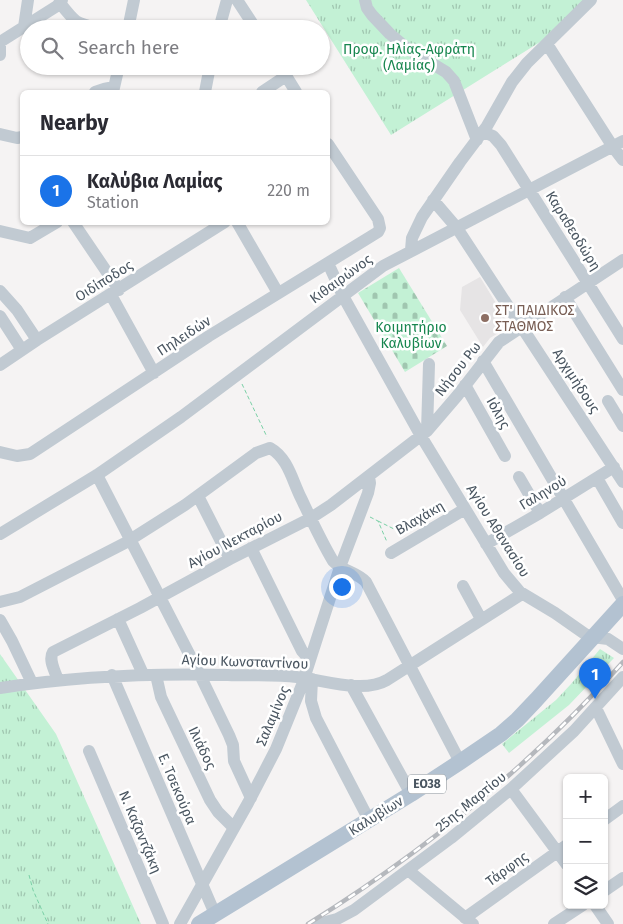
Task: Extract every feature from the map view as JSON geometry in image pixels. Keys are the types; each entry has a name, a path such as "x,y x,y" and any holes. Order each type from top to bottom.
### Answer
{"main road":[{"name":"Καλυβίων","path":"199,924 460,762 517,720 623,604"}],"street":[{"path":"25,20 28,0"},
{"path":"130,20 134,0"},
{"path":"221,20 227,0"},
{"path":"237,0 250,20"},
{"path":"366,0 367,8 390,34 408,49 446,72 454,81 480,136"},
{"path":"411,250 412,238 433,200 496,113 512,82 523,67 591,0"},
{"path":"35,20 61,1 73,20"},
{"path":"0,55 0,44 20,31"},
{"path":"547,44 618,144 623,160"},
{"path":"101,90 114,90 117,75"},
{"path":"204,90 208,75"},
{"path":"264,90 279,75"},
{"path":"285,75 295,90"},
{"path":"0,134 20,137"},
{"name":"Καραθεοδώρη","path":"480,136 497,140 623,338"},
{"name":"Κιθαιρώνος","path":"0,534 98,475 182,416 374,272 411,250 530,191 618,144"},
{"name":"Πηλειδών","path":"0,452 17,456 30,454 278,293 372,237 380,228 378,219 330,152"},
{"name":"Αρχιμήδους","path":"433,200 456,228 521,327 533,342 623,483"},
{"path":"0,230 30,238 52,225"},
{"path":"75,225 115,292 154,373"},
{"name":"Οιδίποδος","path":"0,365 218,225"},
{"path":"239,225 278,293"},
{"name":"Νήσου Ρω","path":"424,433 465,386 499,342 623,260"},
{"name":"Αγίου Αθανασίου","path":"328,264 342,296 424,433 465,509 504,573 522,594 555,613 585,634 608,639 623,649"},
{"path":"0,291 17,310 37,340"},
{"path":"565,297 623,390"},
{"path":"0,316 22,350"},
{"path":"483,361 623,600"},
{"path":"424,433 429,364"},
{"name":"Ιόλης","path":"465,386 505,456"},
{"path":"608,401 623,426"},
{"name":"Αγίου Νεκταρίου","path":"58,680 51,662 51,654 53,652 311,518 369,477 424,433"},
{"path":"0,602 25,595 130,540 198,496 256,453 270,448 278,454 288,468 332,561 365,580 460,762"},
{"name":"Γαληνού","path":"486,544 564,499 614,467"},
{"path":"98,475 200,674 229,735 233,745 234,761 252,798"},
{"name":"Σαλαμίνος","path":"180,924 252,798 308,679 310,660 340,567 370,488 369,477"},
{"path":"519,477 540,513"},
{"path":"597,478 623,523"},
{"path":"606,494 623,483"},
{"path":"198,496 230,559"},
{"name":"Βλαχάκη","path":"392,552 465,509"},
{"path":"251,548 302,651 310,660"},
{"path":"463,586 481,619"},
{"name":"Αγίου Κωνσταντίνου","path":"0,688 58,680 143,674 200,674 308,679 351,685 376,686 522,594"},
{"path":"118,619 143,674"},
{"path":"0,620 32,683"},
{"name":"Ε. Τσεκούρα","path":"112,675 215,914"},
{"name":"Ιλιάδος","path":"156,675 161,697 210,800 218,812 234,828"},
{"name":"25ης Μαρτίου","path":"318,924 339,922 451,838 511,789 560,745 623,677"},
{"path":"308,679 316,718 368,820"},
{"path":"351,685 410,794"},
{"path":"596,708 623,764"},
{"name":"Ν. Καζαντζάκη","path":"89,751 163,924"},
{"path":"511,789 562,848 567,864"},
{"path":"605,819 623,806"},
{"name":"Τάρφης","path":"469,921 562,848"},
{"path":"408,870 469,921"},
{"path":"608,888 623,878"},
{"path":"554,924 577,909"},
{"path":"598,909 608,924"}],"path":[{"path":"238,374 268,439 270,448"},
{"path":"361,513 404,534 411,541"},
{"path":"378,521 392,552"},
{"path":"29,875 48,924"}],"shaded area":[{"name":"ΣΤ' ΠΑΙΔΙΚΟΣ ΣΤΑΘΜΟΣ","path":"480,277 510,326 490,338 483,347 460,310 462,287"}],"green space":[{"name":"Προφ. Ηλίας-Αφράτη (Λαμίας)","path":"306,0 586,0 553,34 391,135 330,38 330,20 319,20"},
{"name":"Κοιμητήριο Καλυβίων","path":"399,268 447,346 405,372 358,293"},
{"path":"600,649 614,658 569,705 509,753 502,744 556,700"},
{"path":"0,654 56,734 141,924 0,924"}],"railway":[{"path":"308,924 393,867 475,804 552,736 623,662"}],"place":[{"name":"ΣΤ' ΠΑΙΔΙΚΟΣ ΣΤΑΘΜΟΣ","path":"485,318"},
{"name":"Καλύβια Λαμίας","path":"595,699"}]}
